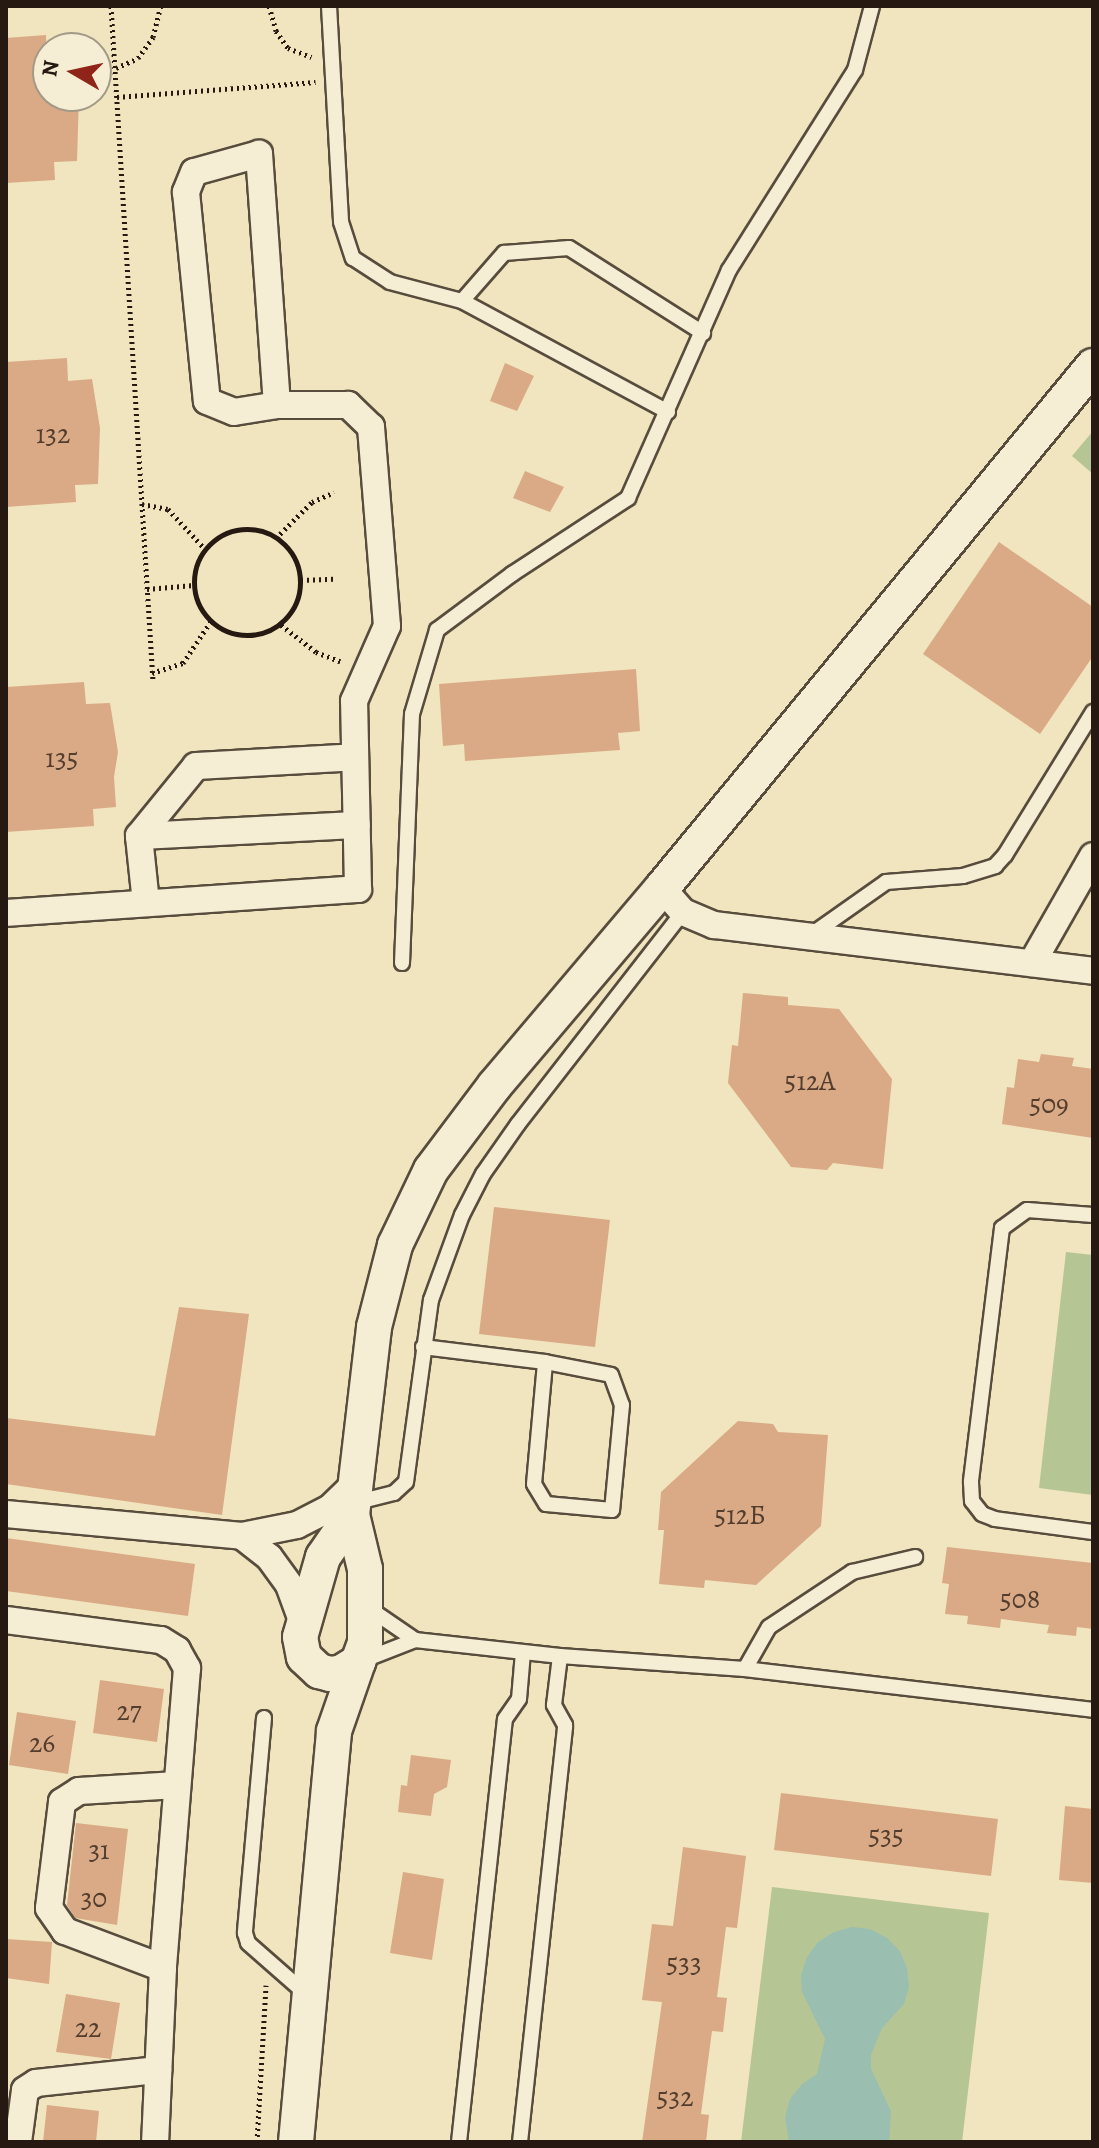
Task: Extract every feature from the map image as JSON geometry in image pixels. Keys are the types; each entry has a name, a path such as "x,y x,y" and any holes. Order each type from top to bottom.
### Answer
{"street":[{"path":"6,913 358,889 354,701 387,626 371,427 348,405 277,405 234,412 207,401 186,192 194,172 259,154 277,405"},
{"path":"296,2142 334,1731 365,1643 365,1569 354,1501 374,1327 395,1245 431,1170 495,1085 673,900 1093,366"},
{"path":"146,903 139,836 196,766 355,757"},
{"path":"139,836 357,825"},
{"path":"1032,963 1093,856"},
{"path":"673,900 714,925 1093,971"},
{"path":"6,1514 242,1536 297,1525 330,1508 354,1501"},
{"path":"334,1731 311,1666 300,1647 323,1557 354,1501"},
{"path":"242,1536 269,1557 289,1585 304,1626"},
{"path":"323,1557 335,1550 346,1551 356,1556 365,1569"},
{"path":"6,1620 161,1640 177,1650 187,1668 163,1968 155,2142"},
{"path":"311,1666 319,1671 340,1673 358,1662"},
{"path":"163,1968 65,1931 49,1908 62,1802 79,1791 177,1785"},
{"path":"18,2142 25,2090 36,2083 158,2070"}],"lane":[{"path":"329,6 341,222 353,258 390,282 462,301 668,412"},
{"path":"402,963 412,714 437,630 512,574 628,498 729,270 855,70 872,6"},
{"path":"462,301 504,253 569,248 703,333"},
{"path":"807,937 886,882 963,876 995,866 1005,855 1093,712"},
{"path":"354,1501 394,1493 406,1482 431,1300 442,1264 483,1174 673,900"},
{"path":"1093,1215 1027,1210 1002,1228 971,1482 972,1501 982,1514 995,1519 1093,1532"},
{"path":"423,1347 545,1362 611,1375 622,1405 612,1510 546,1504 534,1484 545,1362"},
{"path":"745,1669 769,1627 852,1572 915,1557"},
{"path":"367,1606 415,1640"},
{"path":"358,1662 415,1640 560,1656 745,1669 1093,1710"},
{"path":"459,2142 505,1719 519,1699 523,1652"},
{"path":"520,2142 565,1725 554,1705 560,1656"},
{"path":"264,1718 244,1914 248,1943 309,1997"}],"path":[{"path":"111,6 153,682"},
{"path":"115,69 138,58 153,37 161,6"},
{"path":"269,6 276,31 288,48 317,59 316,46"},
{"path":"117,97 318,82 317,70"},
{"path":"276,538 312,502 334,492"},
{"path":"142,504 168,509 205,549"},
{"path":"254,529 276,538 297,562 301,580 292,612 281,625 250,636 233,634 211,621 197,601 194,585 196,566 205,549 218,537 236,530 254,529"},
{"path":"301,580 334,579"},
{"path":"147,589 194,585"},
{"path":"152,673 183,663 211,621"},
{"path":"281,625 316,652 340,661"},
{"path":"257,2142 268,1960"}],"green space":[{"path":"1093,431 1093,474 1072,456"},
{"path":"1066,1252 1093,1255 1093,1495 1039,1488"},
{"path":"772,1887 989,1913 962,2142 741,2142"}],"shaded area":[{"path":"852,1927 870,1929 887,1938 900,1951 907,1968 909,1987 904,2004 882,2028 871,2055 871,2069 891,2111 889,2142 789,2142 785,2117 790,2099 802,2084 817,2074 825,2039 802,1992 801,1975 807,1957 818,1942 834,1932"}],"building":[{"path":"32,36 32,112 79,112 77,161 54,162 55,180 6,183 6,38"},
{"path":"67,358 68,381 92,379 100,428 98,484 75,485 76,502 6,507 6,362"},
{"path":"505,363 534,376 517,411 490,401"},
{"path":"525,471 564,487 550,512 513,498"},
{"path":"999,542 1093,607 1093,656 1040,734 923,654"},
{"path":"636,669 640,731 618,733 620,750 465,761 464,744 443,746 439,684"},
{"path":"84,682 86,704 110,703 118,752 114,777 116,807 93,809 94,826 6,832 6,687"},
{"path":"743,993 788,997 788,1005 839,1009 892,1079 883,1169 833,1163 827,1170 791,1167 728,1083 732,1045 738,1046"},
{"path":"1041,1054 1074,1058 1072,1066 1093,1069 1093,1138 1002,1124 1007,1087 1014,1088 1018,1059 1039,1062"},
{"path":"494,1207 610,1220 595,1347 479,1334"},
{"path":"179,1307 249,1314 222,1515 6,1484 6,1418 155,1436"},
{"path":"738,1421 773,1424 778,1432 828,1435 821,1526 756,1585 705,1580 704,1588 659,1584 664,1530 658,1530 661,1492"},
{"path":"6,1538 195,1564 188,1616 6,1591"},
{"path":"947,1547 1093,1563 1093,1629 1077,1627 1076,1636 1047,1633 1049,1625 1001,1619 1000,1628 967,1624 968,1616 945,1614 949,1584 942,1583"},
{"path":"100,1680 164,1689 157,1742 93,1733"},
{"path":"17,1712 76,1721 68,1774 9,1765"},
{"path":"411,1755 451,1760 447,1787 434,1794 431,1816 398,1812 401,1785 407,1786"},
{"path":"781,1793 998,1819 991,1876 774,1850"},
{"path":"1065,1806 1093,1809 1093,1883 1059,1880"},
{"path":"76,1823 128,1829 117,1925 75,1918 67,1905"},
{"path":"683,1847 746,1856 737,1928 726,1927 717,1997 727,1998 723,2032 712,2031 701,2114 709,2115 706,2142 642,2142 662,2002 642,2000 652,1924 673,1926"},
{"path":"403,1872 444,1879 432,1960 390,1953"},
{"path":"6,1939 52,1942 49,1984 6,1978"},
{"path":"66,1994 120,2003 111,2059 56,2052"},
{"path":"47,2105 99,2111 96,2142 43,2142"}]}
